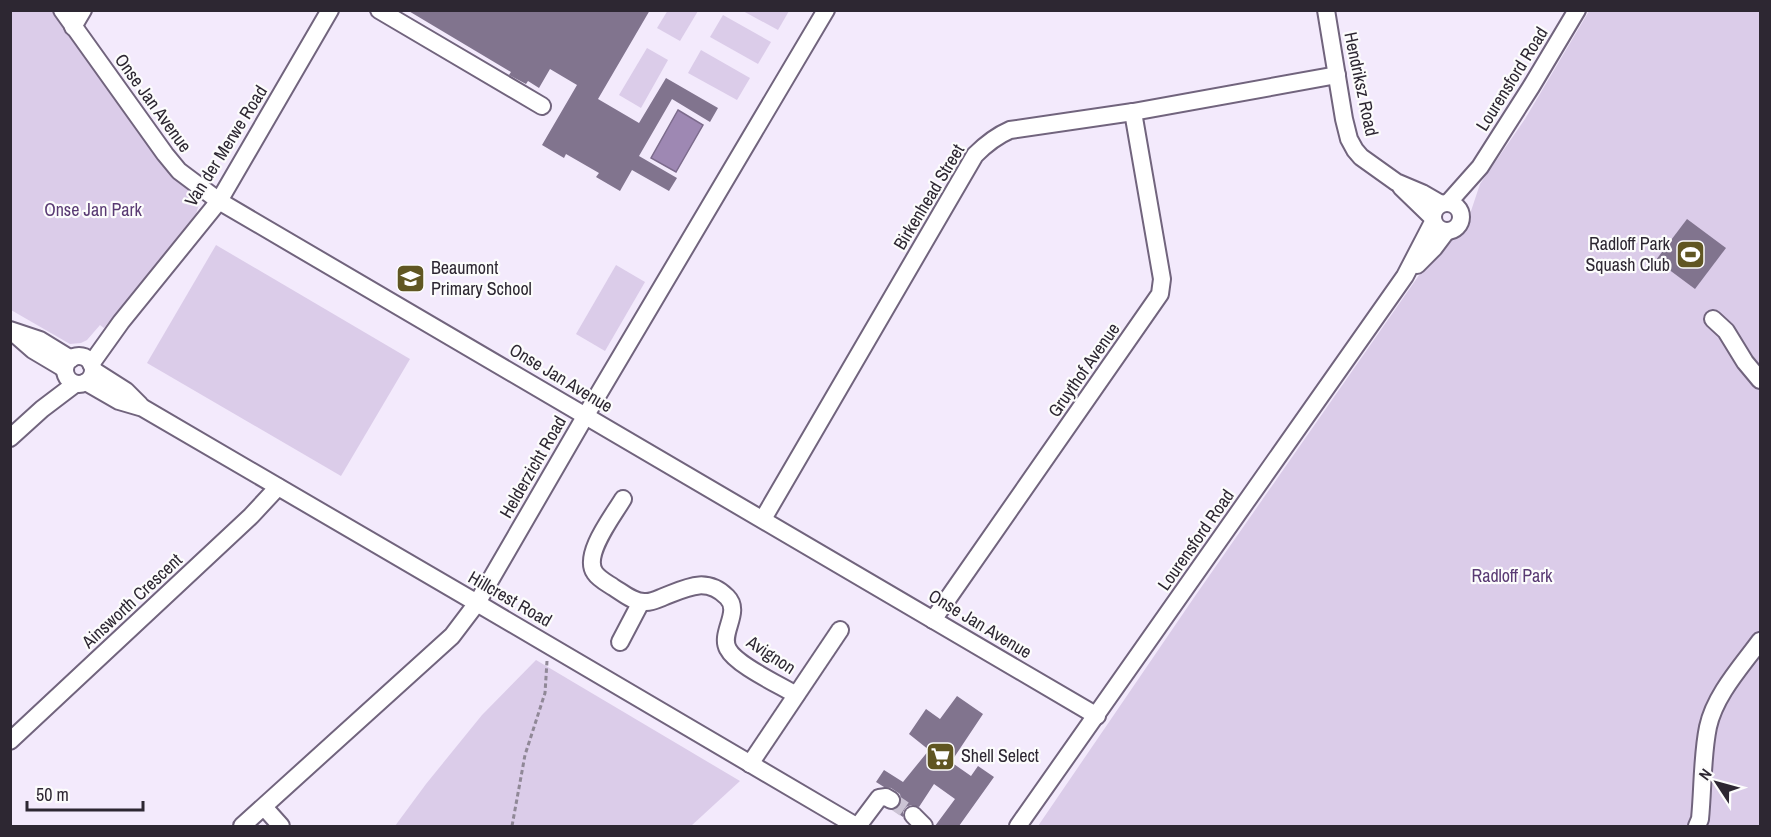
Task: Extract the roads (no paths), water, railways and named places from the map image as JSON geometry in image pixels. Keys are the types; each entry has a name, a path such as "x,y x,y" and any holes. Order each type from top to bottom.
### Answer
{"street":[{"name":"Onse Jan Avenue","path":"62,10 165,154 179,171 219,201 1096,716"},
{"path":"73,27 83,10"},
{"name":"Van der Merwe Road","path":"10,438 42,409 79,370 219,201 330,10"},
{"path":"379,10 542,106"},
{"name":"Helderzicht Road","path":"243,826 452,636 477,603 826,10"},
{"name":"Hendriksz Road","path":"1326,10 1349,139 1355,150 1372,165 1444,215"},
{"name":"Lourensford Road","path":"1018,826 1405,276 1434,248 1444,215 1480,167 1577,10"},
{"name":"Birkenhead Street","path":"763,519 975,155 998,135 1010,130 1133,112 1337,75"},
{"name":"Gruythof Avenue","path":"933,620 1160,294 1162,279 1133,112"},
{"path":"1713,319 1726,331 1745,362 1761,380"},
{"name":"Hillcrest Road","path":"10,330 33,350 126,391 143,408 857,826"},
{"name":"Ainsworth Crescent","path":"10,741 251,516 278,487"},
{"path":"620,642 641,602 604,581 591,566 591,558 622,499"},
{"name":"Avignon","path":"641,602 651,602 698,584 715,589 727,597 733,610 726,634 728,650 741,662 796,695"},
{"name":"Avignon","path":"750,764 840,630"},
{"path":"1697,826 1700,819 1708,726 1731,680 1761,641"},
{"path":"857,826 879,798 886,797 891,800"},
{"path":"264,807 281,826"}],"tunnel":[{"path":"891,800 913,815"}],"place":[{"name":"Radloff Park Squash Club","path":"1691,254"},
{"name":"Beaumont Primary School","path":"410,278"},
{"name":"Shell Select","path":"940,756"}],"park label":[{"name":"Onse Jan Park","path":"93,210"},
{"name":"Radloff Park","path":"1512,576"}]}
